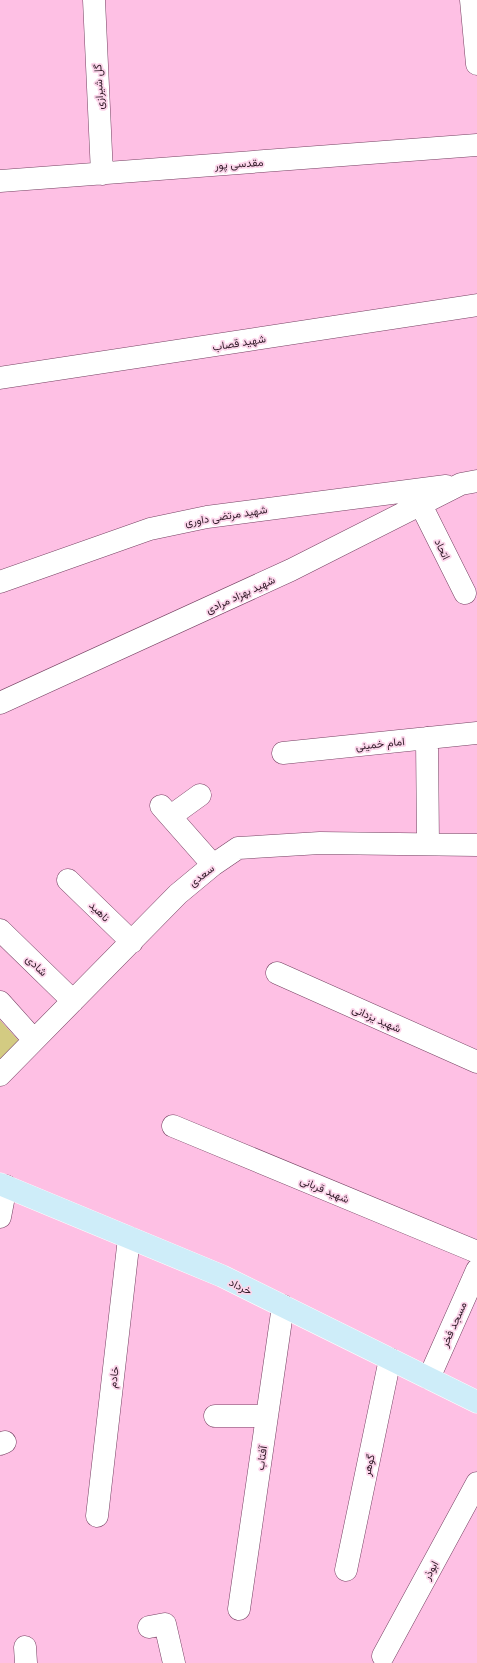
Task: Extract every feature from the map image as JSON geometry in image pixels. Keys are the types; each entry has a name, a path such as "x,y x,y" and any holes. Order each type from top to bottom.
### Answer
{"main road":[{"name":"خرداد","path":"3,1185 222,1276 477,1402"}],"street":[{"name":"گل شیرازی","path":"94,0 102,174"},
{"path":"471,0 477,64"},
{"name":"مقدسی پور","path":"0,181 477,145"},
{"name":"شهید قصاب","path":"0,378 477,304"},
{"name":"شهید بهزاد مرادی","path":"0,703 284,573 469,482"},
{"name":"شهید مرتضی داوری","path":"0,582 150,529 207,517 469,482"},
{"name":"اتحاد","path":"421,505 465,593"},
{"name":"امام خمینی","path":"283,753 477,733"},
{"path":"427,738 428,844"},
{"path":"200,794 166,811 213,865"},
{"name":"سعدی","path":"0,1075 178,894 213,865 238,848 320,843 477,845"},
{"name":"ناهید","path":"68,880 132,942"},
{"name":"شادی","path":"0,930 73,1001"},
{"name":"شهید یزدانی","path":"277,973 477,1062"},
{"path":"2,1006 34,1040"},
{"name":"شهید قربانی","path":"173,1126 477,1252"},
{"path":"0,1217 3,1185"},
{"name":"خادم","path":"97,1516 129,1238"},
{"name":"مسجد فخر","path":"428,1378 477,1270"},
{"name":"آفتاب","path":"239,1609 283,1306"},
{"name":"گوهر","path":"346,1570 390,1359"},
{"path":"215,1416 267,1416"},
{"name":"ابوذر","path":"383,1656 477,1483"},
{"path":"149,1627 165,1624 174,1663"}],"shaded area":[{"path":"0,1020 20,1042 0,1062"}]}
